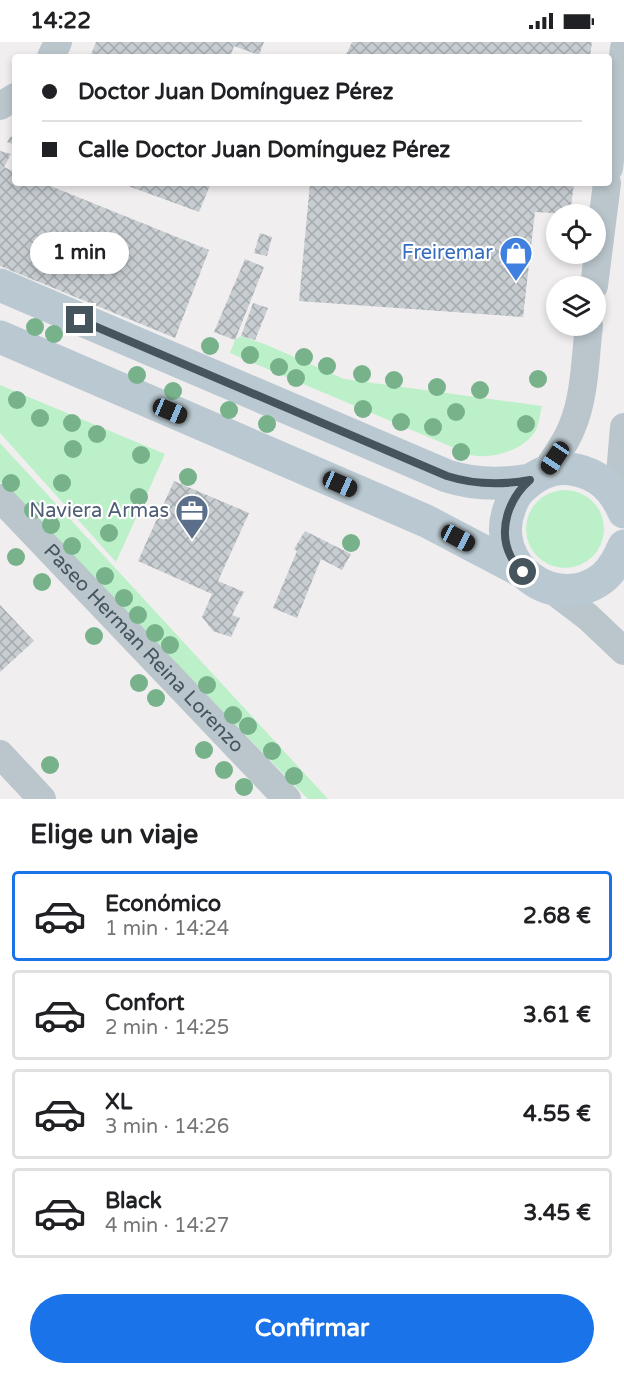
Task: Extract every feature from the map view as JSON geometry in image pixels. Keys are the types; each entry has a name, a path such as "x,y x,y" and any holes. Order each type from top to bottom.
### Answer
{"street":[{"path":"612,144 624,48"},
{"path":"595,276 607,186"},
{"path":"0,285 447,476 478,483 513,483 566,468 587,472 605,482 621,505"},
{"path":"588,336 579,403 573,426 564,445 538,475 521,488 513,498 506,517 505,537 511,556 536,580 569,590 587,586 604,577 616,562 624,546"},
{"path":"0,338 426,521 536,580 588,617 624,651"},
{"path":"621,505 624,427"},
{"name":"Paseo Herman Reina Lorenzo","path":"0,498 287,799"},
{"path":"0,754 42,799"}],"green space":[{"path":"241,336 344,379 542,406 538,424 531,437 516,448 498,455 471,455 230,353 235,340"},
{"path":"0,385 165,454 116,562 0,433"},
{"path":"0,443 328,799 308,799 0,482"},
{"path":"565,490 580,493 593,501 601,514 604,529 601,544 593,557 580,565 565,568 550,565 537,557 529,544 526,529 529,514 537,501 550,493"}],"building":[{"path":"96,42 264,42 259,54 234,46 231,54 91,54"},
{"path":"352,42 592,42 590,54 346,54"},
{"path":"12,137 12,144 7,142"},
{"path":"0,151 11,154 4,167 12,171 12,186 50,186 209,250 175,338 0,266"},
{"path":"128,186 210,186 199,212"},
{"path":"310,186 574,186 571,204 546,204 546,213 535,212 523,317 299,301"},
{"path":"260,233 272,237 267,256 254,253"},
{"path":"245,259 264,267 235,340 214,332"},
{"path":"253,303 268,308 255,340 241,336"},
{"path":"174,481 249,513 218,581 244,592 232,615 240,618 231,637 213,631 202,617 212,594 138,561"},
{"path":"305,531 351,554 342,570 321,559 297,618 273,608 297,551 294,549"},
{"path":"0,605 34,641 0,672"}],"place":[{"name":"Freiremar","path":"516,282"},
{"name":"Naviera Armas","path":"192,540"}],"route":[{"path":"80,320 447,476 492,484 530,480 513,498 506,517 505,537 511,556 523,572"}]}
